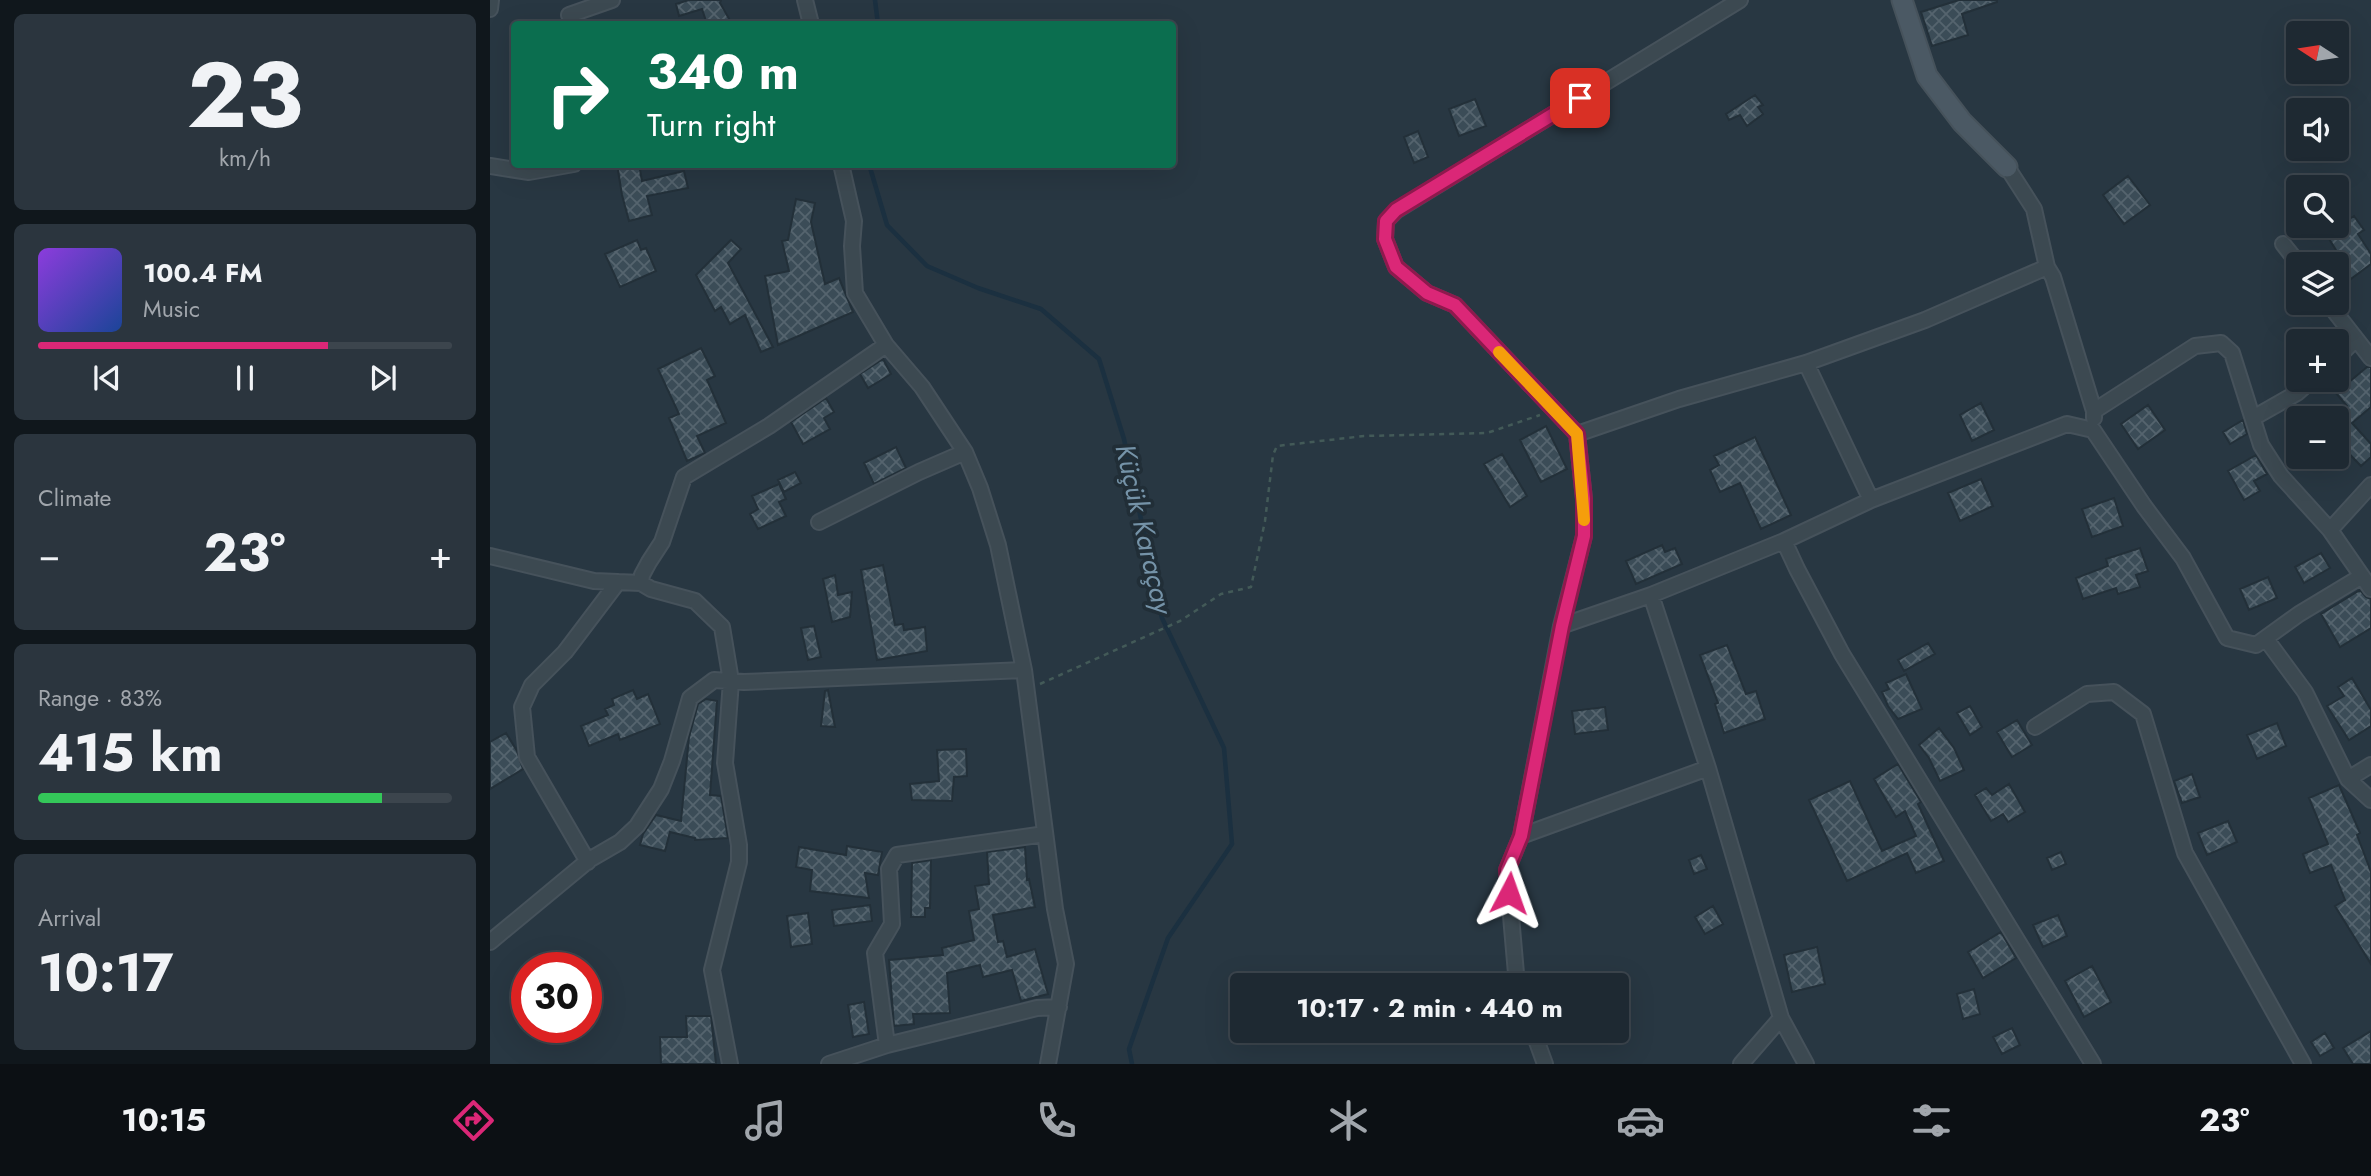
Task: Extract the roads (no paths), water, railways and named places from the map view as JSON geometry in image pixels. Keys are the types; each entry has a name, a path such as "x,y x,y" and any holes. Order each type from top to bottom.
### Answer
{"street":[{"path":"490,9 491,0"},
{"path":"569,15 612,0"},
{"path":"805,0 810,21"},
{"path":"1516,973 1507,870 1521,836 1562,626 1584,536 1584,499 1577,434 1455,305 1427,293 1396,267 1385,239 1386,221 1396,210 1740,0"},
{"path":"1902,0 1927,76 1962,122 2007,167 2034,209 2047,267 2053,277 2094,411 2093,430 2183,558 2227,638 2256,645 2299,614 2362,576"},
{"path":"490,166 529,172 552,168"},
{"path":"843,168 854,221 852,246 855,293 886,345 922,387 965,452 998,545 1024,670 1055,908 1066,964 1048,1064"},
{"path":"2283,244 2289,252"},
{"path":"1577,434 1679,399 1806,363 1925,320 2047,267"},
{"path":"2337,315 2371,358"},
{"path":"2349,346 2356,339"},
{"path":"2094,411 2195,346 2221,343 2232,353 2261,445 2281,476 2330,530 2371,589"},
{"path":"641,583 642,575 662,542 684,477 769,426 886,345"},
{"path":"1806,363 1871,500"},
{"path":"2253,418 2298,392"},
{"path":"1562,626 1651,596 1784,541 1871,500 2067,424 2093,430"},
{"path":"818,522 965,452"},
{"path":"2330,530 2371,485"},
{"path":"1784,541 1842,654 2093,1064"},
{"path":"490,556 594,582 641,583 651,589 695,601 722,626 730,681 725,763 739,845 739,862 712,970 730,1064"},
{"path":"588,862 527,757 522,707 532,685 565,652 618,582"},
{"path":"1651,596 1708,768 1781,1018 1806,1064"},
{"path":"2266,639 2305,692 2348,779 2371,800"},
{"path":"490,942 637,826 661,789 690,698 714,680 1024,670"},
{"path":"2035,727 2087,694 2114,692 2143,714 2185,853 2303,1064"},
{"path":"2348,779 2371,765"},
{"path":"1521,836 1708,768"},
{"path":"887,1045 875,953 892,924 889,869 897,855 1045,834"},
{"path":"829,1064 887,1045 1037,1008 1059,1007"},
{"path":"1741,1064 1781,1018"},
{"path":"1537,1043 1545,1064"}],"waterway":[{"name":"Küçük Karaçay","path":"875,0 878,21"},
{"name":"Küçük Karaçay","path":"870,168 887,225 927,266 978,288 1041,309 1099,359 1124,439 1162,618 1224,748 1232,844 1168,938 1129,1049 1132,1064"}]}
